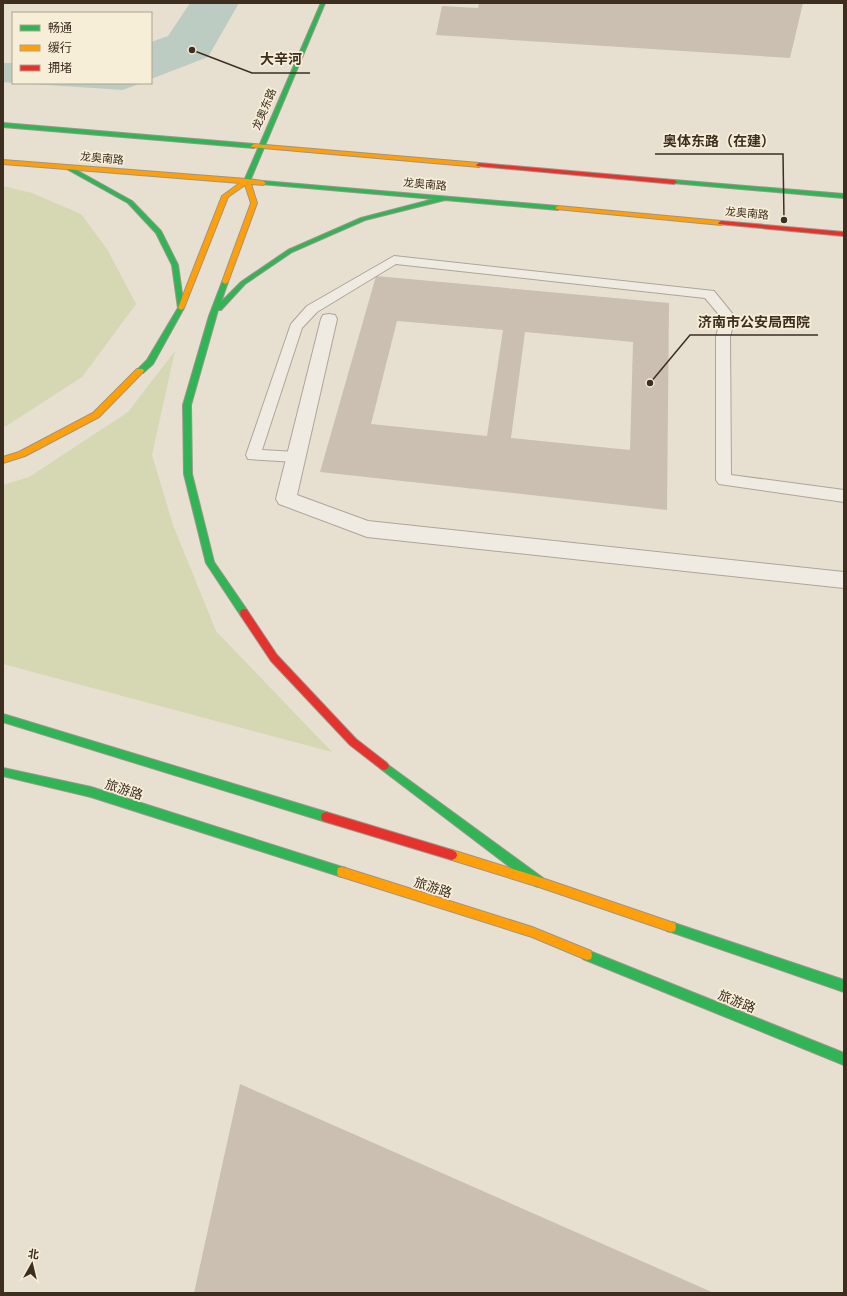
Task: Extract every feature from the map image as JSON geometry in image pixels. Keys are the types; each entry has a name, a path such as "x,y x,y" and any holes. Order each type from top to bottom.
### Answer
{"main road":[{"name":"龙奥东路","path":"247,181 323,3"},
{"name":"龙奥南路","path":"3,125 844,196"},
{"name":"龙奥南路","path":"3,162 447,198 844,234"},
{"path":"67,167 130,202 159,232 175,265 180,308"},
{"path":"3,460 22,454 96,415 150,362 180,308 225,196 247,181 254,203 212,316 187,405 188,474 210,563 274,658 353,742 539,882"},
{"path":"212,316 243,283 290,251 363,219 447,198"},
{"path":"3,718 539,882 814,974 844,986"},
{"name":"旅游路","path":"3,772 91,792 532,932 844,1059"}],"street":[{"path":"329,319 286,499 367,529 844,580"}],"lane":[{"path":"296,457 253,455 296,327 312,309 394,260 709,294 728,316 723,337 724,480 844,496"}],"green space":[{"path":"3,186 32,193 81,214 107,249 136,304 82,377 3,428"},
{"path":"175,351 152,455 173,525 216,631 332,752 3,664 3,485 29,477 128,412"}],"shaded area":[{"path":"190,3 239,3 208,57 152,79 152,42 168,36"},
{"path":"3,63 12,63 12,83 3,82"},
{"path":"32,84 138,84 123,90"}],"building":[{"path":"479,3 803,3 790,58 436,35 442,6 478,8"},
{"path":"376,276 669,303 667,510 320,472","holes":["397,321 503,330 487,436 371,424","525,332 633,342 630,450 511,438"]},
{"path":"240,1084 714,1293 194,1293"}],"traffic: fast":[{"path":"247,181 323,3"},
{"path":"3,125 254,146"},
{"path":"67,167 130,202 159,232 175,265 181,308 150,362 140,371"},
{"path":"674,182 844,196"},
{"path":"263,183 558,208"},
{"path":"219,308 243,283 290,251 363,219 447,198"},
{"path":"225,282 212,316 187,405 188,474 210,563 244,613"},
{"path":"3,718 326,817"},
{"path":"384,766 539,882"},
{"path":"3,772 91,792 342,872"},
{"path":"671,927 844,986"},
{"path":"587,955 844,1059"}],"traffic: slow":[{"path":"254,146 479,165"},
{"path":"3,162 263,183"},
{"path":"181,308 225,196 247,181 254,203 225,282"},
{"path":"558,208 721,223"},
{"path":"3,460 22,454 96,415 140,371"},
{"path":"452,855 539,882 671,927"},
{"path":"342,872 532,932 587,955"}],"traffic: jam":[{"path":"479,165 674,182"},
{"path":"721,223 844,234"},
{"path":"244,613 274,658 353,742 384,766"},
{"path":"326,817 452,855"}],"place":[{"name":"大辛河","path":"192,50"},
{"name":"奥体东路（在建）","path":"784,220"},
{"name":"济南市公安局西院","path":"650,383"}]}
